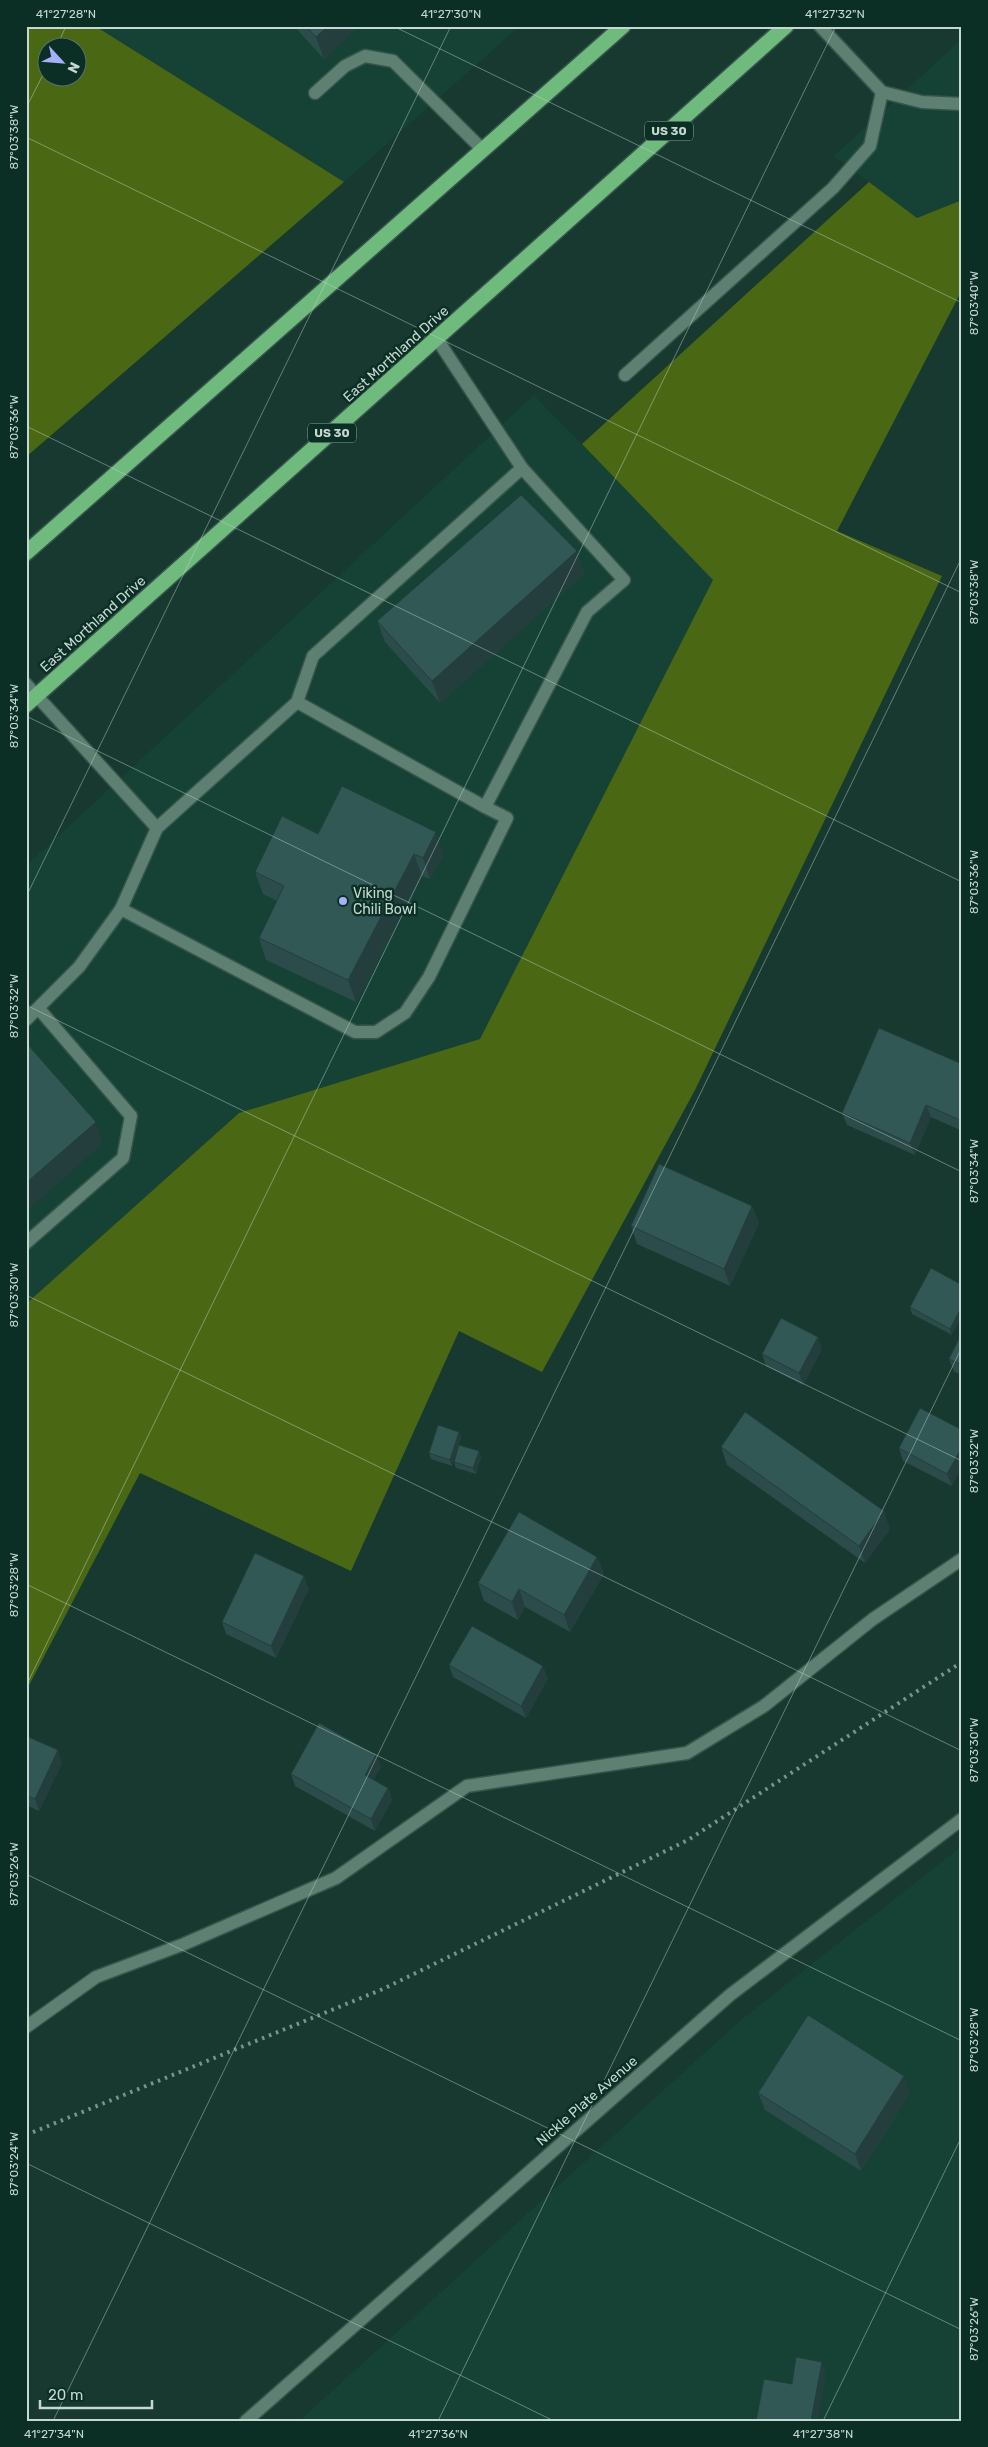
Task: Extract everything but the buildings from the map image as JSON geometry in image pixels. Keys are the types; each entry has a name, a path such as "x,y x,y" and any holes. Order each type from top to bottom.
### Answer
{"highway":[{"path":"26,554 622,26"},
{"name":"East Morthland Drive","path":"32,701 786,26"}],"street":[{"path":"820,26 882,92 922,102 962,104"},
{"path":"315,93 345,66 365,56 393,61 483,150"},
{"path":"625,375 834,188 870,146 882,92"},
{"path":"437,339 522,468 624,580 587,612 485,807"},
{"path":"26,1020 79,967 121,909 157,828 297,702 313,656 522,468"},
{"path":"26,684 32,701 157,828"},
{"path":"121,909 355,1032 376,1032 405,1013 429,977 507,818 297,702"},
{"path":"26,1243 123,1158 131,1116 39,1009"},
{"path":"26,2027 96,1977 184,1944 336,1878 467,1786 687,1753 764,1706 872,1619 962,1559"},
{"name":"Nickle Plate Avenue","path":"246,2421 730,1995 962,1820"}],"shaded area":[{"path":"95,26 520,26 344,182"},
{"path":"962,39 962,200 917,218 834,156"},
{"path":"534,395 714,580 480,1039 239,1113 26,1304 26,866"},
{"path":"962,1846 962,2421 299,2421 742,2019"}],"green space":[{"path":"26,26 95,26 344,182 26,457"},
{"path":"869,182 917,218 962,200 962,290 837,531 942,576 695,1090 542,1372 459,1331 351,1571 140,1473 26,1691 26,1304 239,1113 480,1039 713,580 582,444"}],"railway":[{"path":"26,2135 383,1989 688,1840 962,1662"}],"place":[{"name":"Viking Chili Bowl","path":"343,901"}]}
